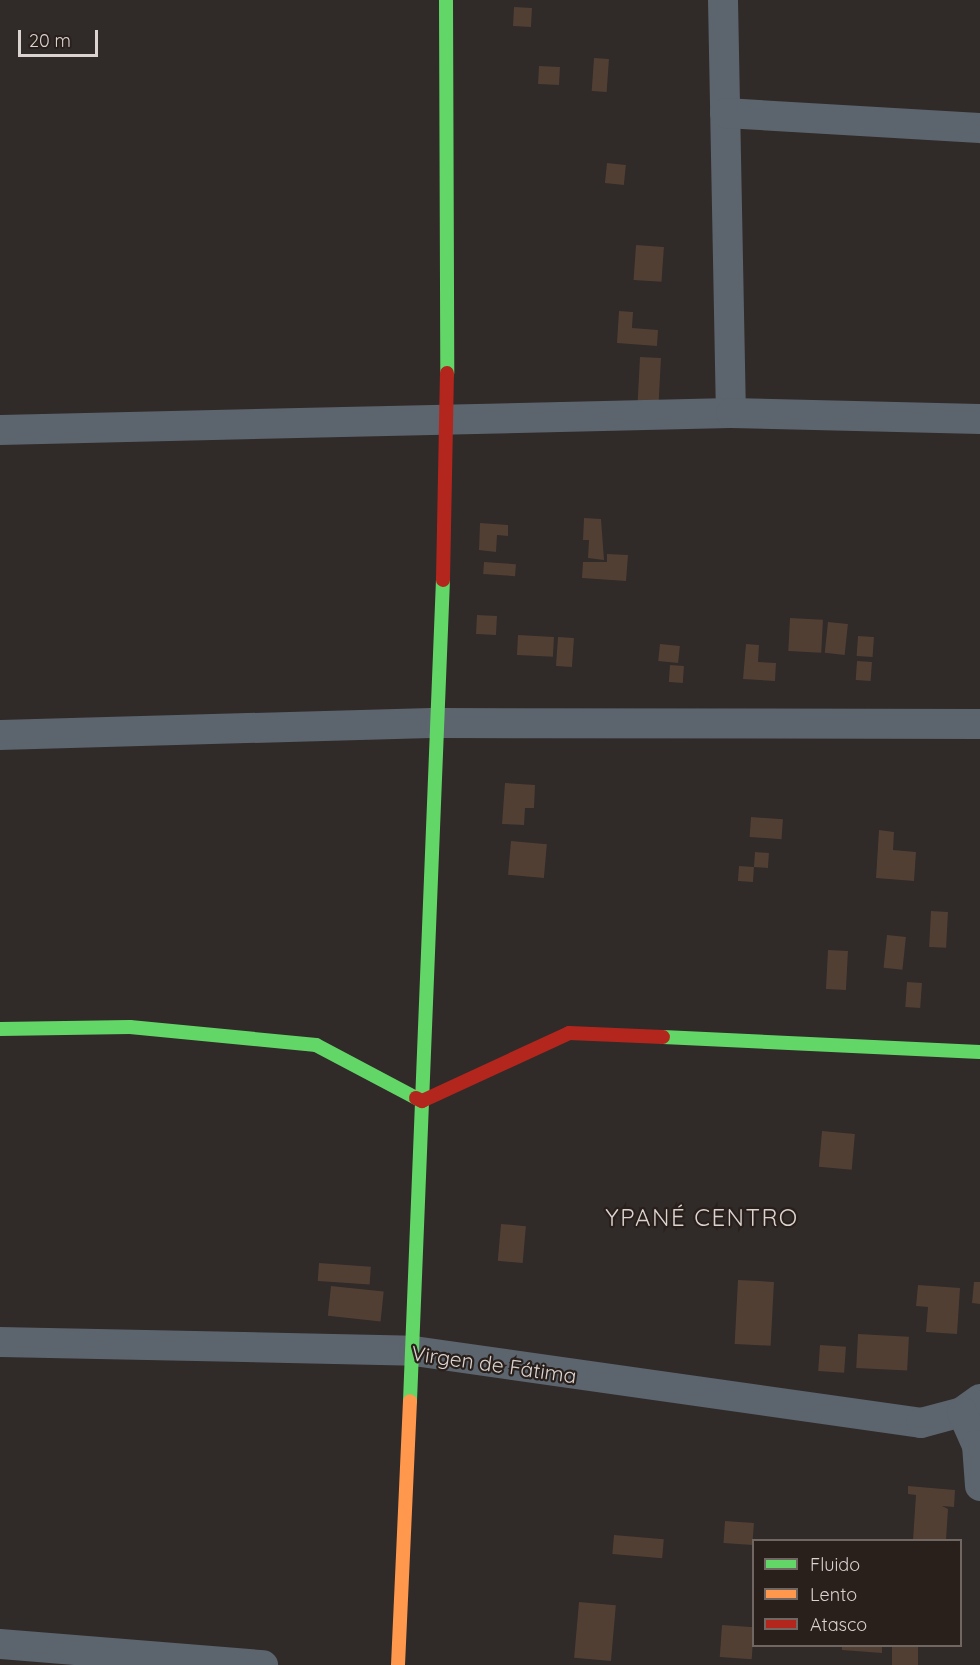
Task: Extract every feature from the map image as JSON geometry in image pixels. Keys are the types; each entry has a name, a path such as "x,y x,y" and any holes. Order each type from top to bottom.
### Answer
{"street":[{"path":"398,1665 414,1351 422,1101 440,723 447,420 446,0"},
{"path":"723,0 731,413"},
{"path":"725,113 980,128"},
{"path":"0,430 731,413 980,419"},
{"path":"0,735 440,723 980,723"},
{"path":"0,1029 130,1027 316,1045 422,1101"},
{"path":"422,1101 569,1033 980,1052"},
{"name":"Virgen de Fátima","path":"0,1342 414,1351 921,1424 971,1405"},
{"path":"971,1405 980,1486"},
{"path":"0,1644 263,1665"}],"building":[{"path":"514,7 532,8 531,27 513,26"},
{"path":"594,58 609,59 607,92 592,91"},
{"path":"539,66 560,67 559,85 538,84"},
{"path":"607,163 626,165 624,185 605,183"},
{"path":"636,245 664,247 661,282 634,280"},
{"path":"619,311 633,312 632,328 658,330 657,346 617,343"},
{"path":"640,357 661,358 659,405 638,404"},
{"path":"584,518 601,519 604,560 588,558 589,540 583,540"},
{"path":"480,523 508,525 508,536 497,535 496,552 479,550"},
{"path":"607,554 628,555 626,581 582,578 583,562 607,562"},
{"path":"484,562 516,564 515,576 483,574"},
{"path":"477,615 497,616 496,635 476,634"},
{"path":"790,618 823,620 821,653 788,651"},
{"path":"828,622 848,624 845,655 825,653"},
{"path":"518,635 554,637 553,657 517,655"},
{"path":"858,636 874,637 873,657 857,656"},
{"path":"558,637 574,638 572,667 556,666"},
{"path":"660,644 680,646 678,663 658,661"},
{"path":"746,644 759,645 758,662 776,663 775,681 743,679"},
{"path":"857,661 872,662 871,681 856,680"},
{"path":"670,665 684,666 683,683 669,682"},
{"path":"505,783 535,785 534,808 525,808 524,825 502,824"},
{"path":"751,817 783,819 782,839 750,837"},
{"path":"879,830 894,832 893,850 916,852 914,881 876,878"},
{"path":"511,841 547,844 544,878 508,875"},
{"path":"755,852 769,853 768,868 754,867"},
{"path":"739,866 754,867 753,882 738,881"},
{"path":"931,911 948,912 946,948 929,947"},
{"path":"887,935 906,937 902,970 884,968"},
{"path":"828,950 848,951 846,990 826,989"},
{"path":"907,982 922,983 920,1008 905,1007"},
{"path":"822,1131 855,1134 852,1170 819,1167"},
{"path":"501,1224 526,1226 523,1263 498,1261"},
{"path":"319,1263 371,1267 370,1285 318,1281"},
{"path":"738,1280 774,1282 771,1346 735,1344"},
{"path":"974,1282 980,1282 980,1304 972,1303"},
{"path":"918,1285 960,1288 957,1334 926,1332 928,1307 916,1306"},
{"path":"331,1286 384,1292 381,1321 328,1316"},
{"path":"858,1334 909,1337 907,1371 856,1368"},
{"path":"820,1345 846,1347 844,1373 818,1371"},
{"path":"908,1486 955,1490 954,1507 942,1506 948,1509 946,1539 913,1539 916,1495 908,1494"},
{"path":"725,1521 754,1523 752,1545 723,1543"},
{"path":"614,1535 664,1539 662,1558 612,1554"},
{"path":"579,1602 616,1605 611,1661 574,1658"},
{"path":"722,1625 752,1627 752,1659 720,1657"},
{"path":"842,1647 882,1647 882,1653 842,1650"},
{"path":"892,1647 918,1647 918,1665 892,1665"}],"traffic: fast":[{"path":"446,0 447,373"},
{"path":"410,1401 443,580"},
{"path":"0,1029 130,1027 316,1045 416,1098"},
{"path":"663,1037 980,1052"}],"traffic: slow":[{"path":"398,1665 410,1401"}],"traffic: jam":[{"path":"443,580 447,373"},
{"path":"416,1098 422,1101 569,1033 663,1037"}],"district":[{"name":"YPANÉ CENTRO","path":"702,1218"}]}
